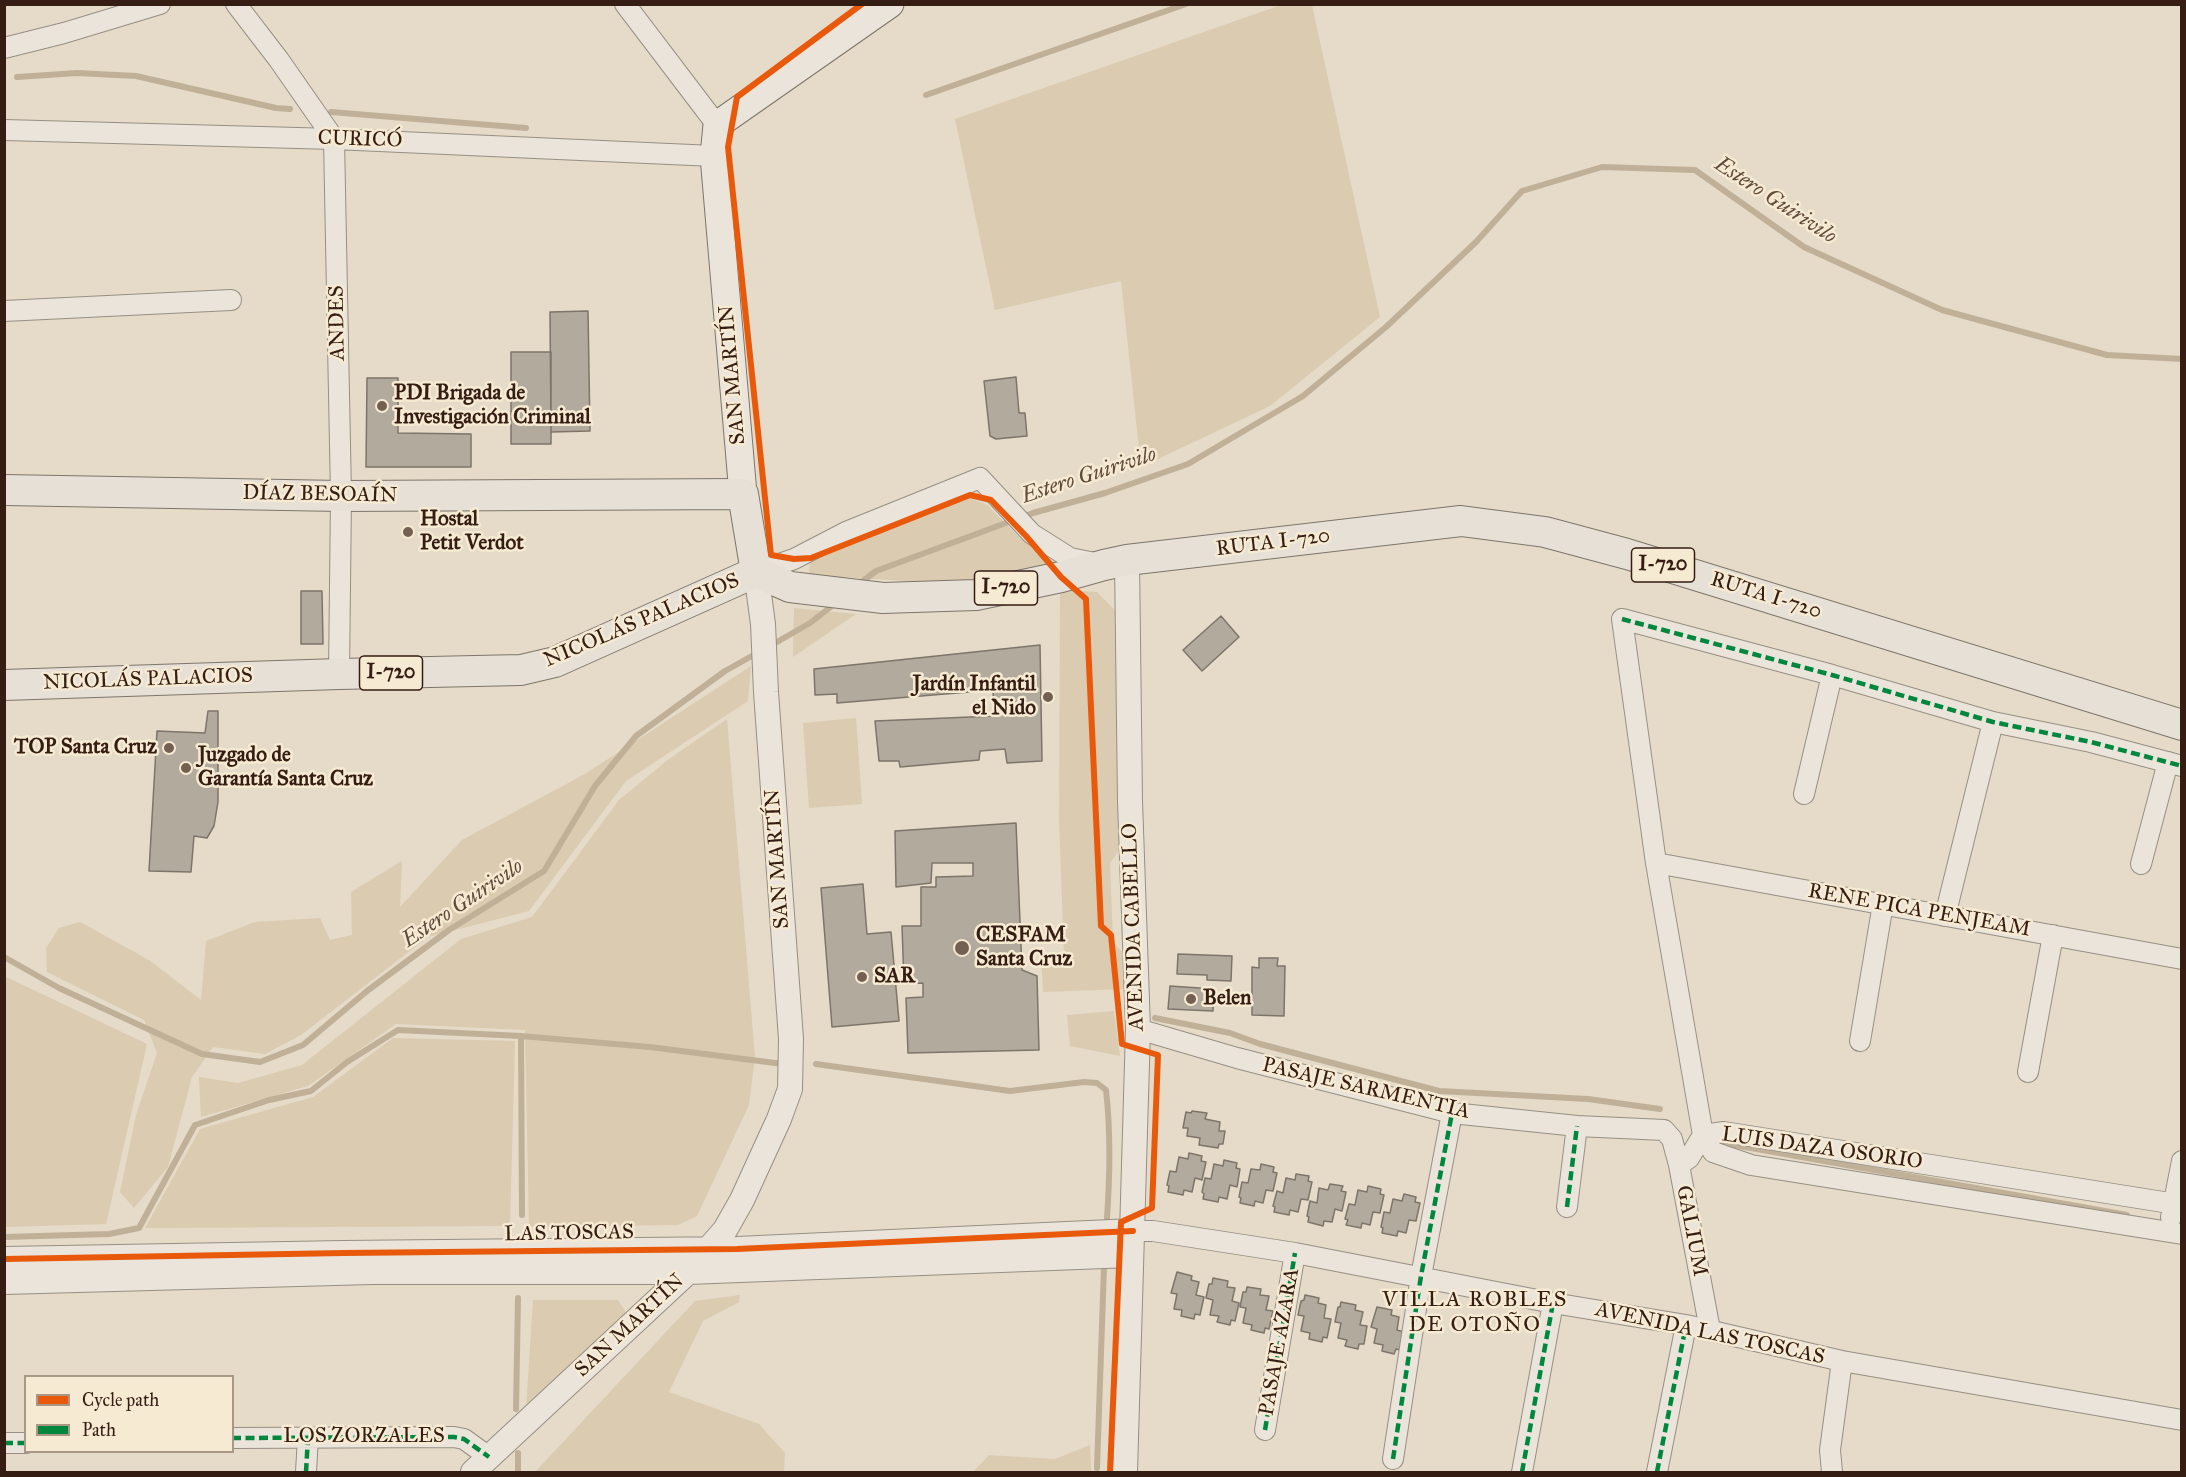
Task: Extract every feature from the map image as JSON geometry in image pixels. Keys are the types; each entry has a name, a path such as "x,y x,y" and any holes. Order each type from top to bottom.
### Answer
{"main road":[{"path":"717,125 890,4"},
{"name":"SAN MARTÍN","path":"717,125 714,156 743,494 756,572"},
{"name":"DÍAZ BESOAÍN","path":"4,490 341,496 743,494"},
{"name":"RUTA I-720","path":"1115,563 1461,521 1545,532 1627,554 1816,611 2181,725"},
{"name":"NICOLÁS PALACIOS","path":"4,685 521,670 555,663 756,572 790,588 883,598 976,595 1115,563"}],"street":[{"path":"4,48 160,4"},
{"path":"236,4 279,60 334,139"},
{"path":"625,4 717,125"},
{"name":"CURICÓ","path":"4,130 334,139 714,156"},
{"name":"ANDES","path":"334,139 341,496 339,674"},
{"path":"4,310 231,300"},
{"path":"756,572 794,559 846,532 980,478 1032,534 1070,558 1115,563"},
{"name":"AVENIDA CABELLO","path":"1115,563 1130,801 1138,1029 1125,1473"},
{"name":"SAN MARTÍN","path":"481,1465 688,1272 725,1230 742,1200 790,1089 791,1039 763,624 756,572"},
{"path":"1679,1165 1689,1158 1703,1135 1656,863 1622,619 1832,675 1993,722 2091,742 2175,764 2141,864"},
{"path":"1804,794 1832,675"},
{"path":"1945,916 1993,722"},
{"name":"RENE PICA PENJEAM","path":"1656,863 2181,959"},
{"path":"1860,1041 1882,904"},
{"path":"2028,1072 2053,935"},
{"name":"PASAJE SARMENTIA","path":"1138,1029 1249,1061 1452,1113 1577,1126 1664,1130 1669,1133"},
{"path":"1393,1459 1421,1276 1452,1113"},
{"path":"1567,1207 1577,1126"},
{"name":"LUIS DAZA OSORIO","path":"2175,1233 1751,1165 1713,1152 1703,1135 1724,1132 2177,1204"},
{"name":"GALIUM","path":"1669,1133 1679,1165 1710,1330"},
{"path":"2175,1233 2181,1161"},
{"name":"AVENIDA LAS TOSCAS","path":"1133,1231 1153,1230 1295,1253 1553,1303 1686,1325 1842,1361 2181,1420"},
{"name":"LAS TOSCAS","path":"4,1259 709,1249 1133,1231"},
{"name":"PASAJE AZARA","path":"1264,1430 1295,1253"},
{"name":"LAS TOSCAS","path":"4,1282 372,1272 688,1272 1131,1255"},
{"path":"1522,1473 1553,1303"},
{"path":"1657,1473 1686,1325"},
{"path":"1832,1473 1830,1450 1842,1361"},
{"path":"306,1473 308,1437"},
{"name":"LOS ZORZALES","path":"234,1438 454,1437 464,1439 481,1465"},
{"path":"4,1443 24,1443"}],"shaded area":[{"path":"1284,4 1312,5 1380,317 1270,406 1141,467 1121,281 995,310 955,119"},
{"path":"970,498 987,505 1021,539 1044,548 1055,562 972,585 809,575 810,560"},
{"path":"1060,590 1097,592 1119,614 1120,849 1110,863 1113,942 1122,952 1125,989 1043,992 1041,955 1064,954 1059,820"},
{"path":"794,608 856,614 793,657"},
{"path":"751,666 748,701 626,781 529,911 428,937 301,1035 265,1054 213,1047 192,1077 168,1167 134,1208 120,1192 136,1115 157,1053 144,1020 47,972 46,948 59,928 80,922 149,960 201,1000 206,941 255,922 320,918 330,940 352,935 351,892 402,861 400,907 462,840 585,774"},
{"path":"856,718 862,804 809,808 803,723"},
{"path":"727,719 755,1057 749,1105 697,1216 678,1225 529,1227 525,1030 396,1024 308,1086 201,1117 199,1077 238,1083 302,1065 461,939 532,917 619,800 669,759"},
{"path":"4,976 147,1044 106,1224 5,1227"},
{"path":"1114,1011 1120,1056 1070,1046 1067,1015"},
{"path":"393,1038 515,1041 510,1226 145,1228 200,1129 313,1097"},
{"path":"740,1295 739,1302 703,1321 669,1392 759,1424 785,1453 784,1472 535,1472 695,1301"},
{"path":"533,1300 618,1300 627,1314 526,1409"},
{"path":"1090,1445 1091,1472 973,1472 989,1455 1055,1459"}],"building":[{"path":"588,311 590,431 551,432 550,312"},
{"path":"511,352 551,352 551,444 511,444"},
{"path":"1016,377 1019,413 1025,413 1027,436 996,439 990,436 984,381"},
{"name":"PDI Brigada de Investigación Criminal","path":"367,378 398,378 398,433 471,434 471,467 366,467"},
{"path":"301,591 322,591 323,644 301,644"},
{"path":"1221,616 1239,637 1202,671 1183,650"},
{"path":"1040,645 1042,761 1007,763 1005,749 980,751 979,760 900,767 899,761 879,761 875,721 994,716 993,690 837,703 837,694 815,695 814,669"},
{"name":"Juzgado de Garantía Santa Cruz","path":"208,711 218,711 218,802 214,826 207,838 194,836 191,872 149,871 157,731 205,733"},
{"name":"CESFAM Santa Cruz","path":"1016,823 1022,970 1037,976 1039,1050 908,1053 906,998 923,997 923,983 904,984 902,926 921,926 921,887 936,887 936,877 973,876 973,863 932,863 931,883 896,887 895,831"},
{"name":"SAR","path":"863,884 867,934 891,932 899,1021 832,1027 821,888"},
{"path":"1178,954 1232,956 1231,981 1207,980 1207,975 1177,974"},
{"path":"1259,958 1278,958 1277,966 1285,966 1284,1016 1252,1015 1252,967 1259,968"},
{"name":"Belen","path":"1170,986 1214,989 1213,1011 1168,1009"},
{"path":"1192,1111 1207,1113 1205,1119 1220,1122 1219,1131 1225,1131 1223,1144 1219,1144 1218,1148 1199,1145 1200,1138 1187,1136 1188,1128 1183,1128 1186,1112 1191,1113"},
{"path":"1189,1153 1202,1156 1201,1161 1206,1162 1202,1180 1195,1178 1192,1192 1184,1190 1183,1195 1168,1192 1170,1171 1176,1172 1179,1157 1188,1159"},
{"path":"1224,1160 1237,1163 1236,1168 1240,1169 1237,1187 1230,1185 1227,1199 1219,1197 1218,1202 1203,1199 1205,1178 1211,1179 1214,1164 1223,1166"},
{"path":"1261,1164 1274,1167 1273,1172 1277,1173 1273,1191 1266,1190 1263,1203 1255,1201 1254,1206 1240,1203 1242,1182 1248,1183 1251,1169 1260,1170"},
{"path":"1296,1174 1309,1176 1308,1181 1312,1182 1308,1200 1301,1199 1298,1212 1290,1210 1289,1215 1274,1212 1275,1207 1273,1206 1277,1191 1283,1193 1286,1178 1295,1180"},
{"path":"1330,1184 1343,1186 1341,1191 1346,1192 1342,1211 1335,1209 1332,1222 1324,1221 1323,1226 1308,1222 1310,1201 1317,1203 1319,1188 1328,1190"},
{"path":"1368,1186 1381,1189 1380,1194 1384,1195 1380,1213 1373,1212 1370,1225 1362,1223 1361,1228 1346,1225 1348,1220 1345,1219 1349,1204 1355,1205 1358,1190 1367,1192"},
{"path":"1404,1194 1416,1197 1415,1202 1420,1203 1416,1221 1409,1220 1406,1233 1398,1231 1397,1236 1382,1233 1384,1212 1390,1213 1393,1199 1402,1201"},
{"path":"1177,1272 1192,1276 1191,1280 1199,1282 1196,1295 1204,1297 1200,1315 1195,1314 1194,1319 1181,1316 1182,1310 1174,1309 1177,1294 1171,1293"},
{"path":"1213,1278 1228,1281 1227,1287 1235,1288 1232,1301 1239,1303 1235,1321 1231,1320 1230,1325 1217,1322 1219,1316 1210,1315 1213,1300 1206,1298"},
{"path":"1247,1287 1261,1289 1260,1295 1269,1296 1266,1310 1273,1311 1269,1329 1265,1328 1264,1333 1251,1330 1252,1325 1243,1323 1246,1308 1240,1307 1243,1292 1246,1292"},
{"path":"1305,1295 1319,1298 1318,1303 1326,1305 1324,1318 1331,1319 1327,1338 1323,1337 1322,1342 1309,1339 1310,1333 1301,1331 1304,1316 1298,1315"},
{"path":"1341,1302 1356,1305 1355,1310 1363,1312 1360,1325 1367,1326 1364,1344 1359,1344 1358,1349 1345,1346 1347,1340 1338,1338 1341,1323 1335,1322"},
{"path":"1377,1307 1392,1310 1391,1315 1399,1317 1397,1330 1404,1332 1400,1350 1396,1349 1394,1354 1382,1351 1383,1345 1374,1343 1377,1329 1371,1327"}],"waterway":[{"path":"926,95 1186,4"},
{"path":"17,77 77,73 136,76 276,108 290,109"},
{"path":"331,112 526,128"},
{"name":"Estero Guirivilo","path":"859,584 876,571 1033,513 1105,493 1188,464 1303,396 1386,327 1476,242 1522,191 1602,167 1695,170 1804,247 1942,310 2107,355 2182,359"},
{"name":"Estero Guirivilo","path":"770,646 810,623 837,602"},
{"name":"Estero Guirivilo","path":"4,957 59,988 202,1054 260,1062 303,1045 367,991 449,930 544,871 595,786 636,736 725,671 759,652"},
{"path":"1155,1018 1230,1033 1260,1044 1439,1091 1588,1099 1660,1109"},
{"path":"4,1237 109,1234 139,1228 195,1125 269,1100 311,1091 347,1062 398,1030 521,1036 650,1047 783,1064"},
{"path":"521,1036 522,1215"},
{"path":"816,1064 1010,1091 1084,1082 1097,1083 1106,1090 1108,1106 1110,1154 1107,1218"},
{"path":"1723,1143 2127,1215"},
{"path":"1097,1468 1104,1267"},
{"path":"516,1409 518,1298"},
{"path":"518,1453 518,1472"}],"marked path":[{"path":"1622,619 1832,675 1993,722 2091,742 2182,766"},
{"path":"1393,1459 1421,1276 1452,1113"},
{"path":"1567,1207 1577,1126"},
{"path":"1265,1430 1295,1253"},
{"path":"1522,1472 1553,1303"},
{"path":"1657,1472 1686,1325"},
{"path":"306,1472 308,1437"},
{"path":"234,1438 454,1437 464,1439 489,1457"},
{"path":"4,1443 24,1443"}],"cycle path":[{"path":"862,4 737,97 728,147 771,555 794,559 811,558 970,495 991,500 1061,577 1086,599 1101,926 1111,935 1122,1044 1158,1055 1152,1208 1121,1222 1110,1472"},
{"path":"4,1259 737,1249 1133,1231"}],"place":[{"name":"PDI Brigada de Investigación Criminal","path":"382,406"},
{"name":"Hostal Petit Verdot","path":"408,532"},
{"name":"Jardín Infantil el Nido","path":"1048,697"},
{"name":"TOP Santa Cruz","path":"169,748"},
{"name":"Juzgado de Garantía Santa Cruz","path":"186,768"},
{"name":"CESFAM Santa Cruz","path":"962,948"},
{"name":"SAR","path":"862,977"},
{"name":"Belen","path":"1191,999"}],"district":[{"name":"VILLA ROBLES DE OTOÑO","path":"1475,1314"}]}
